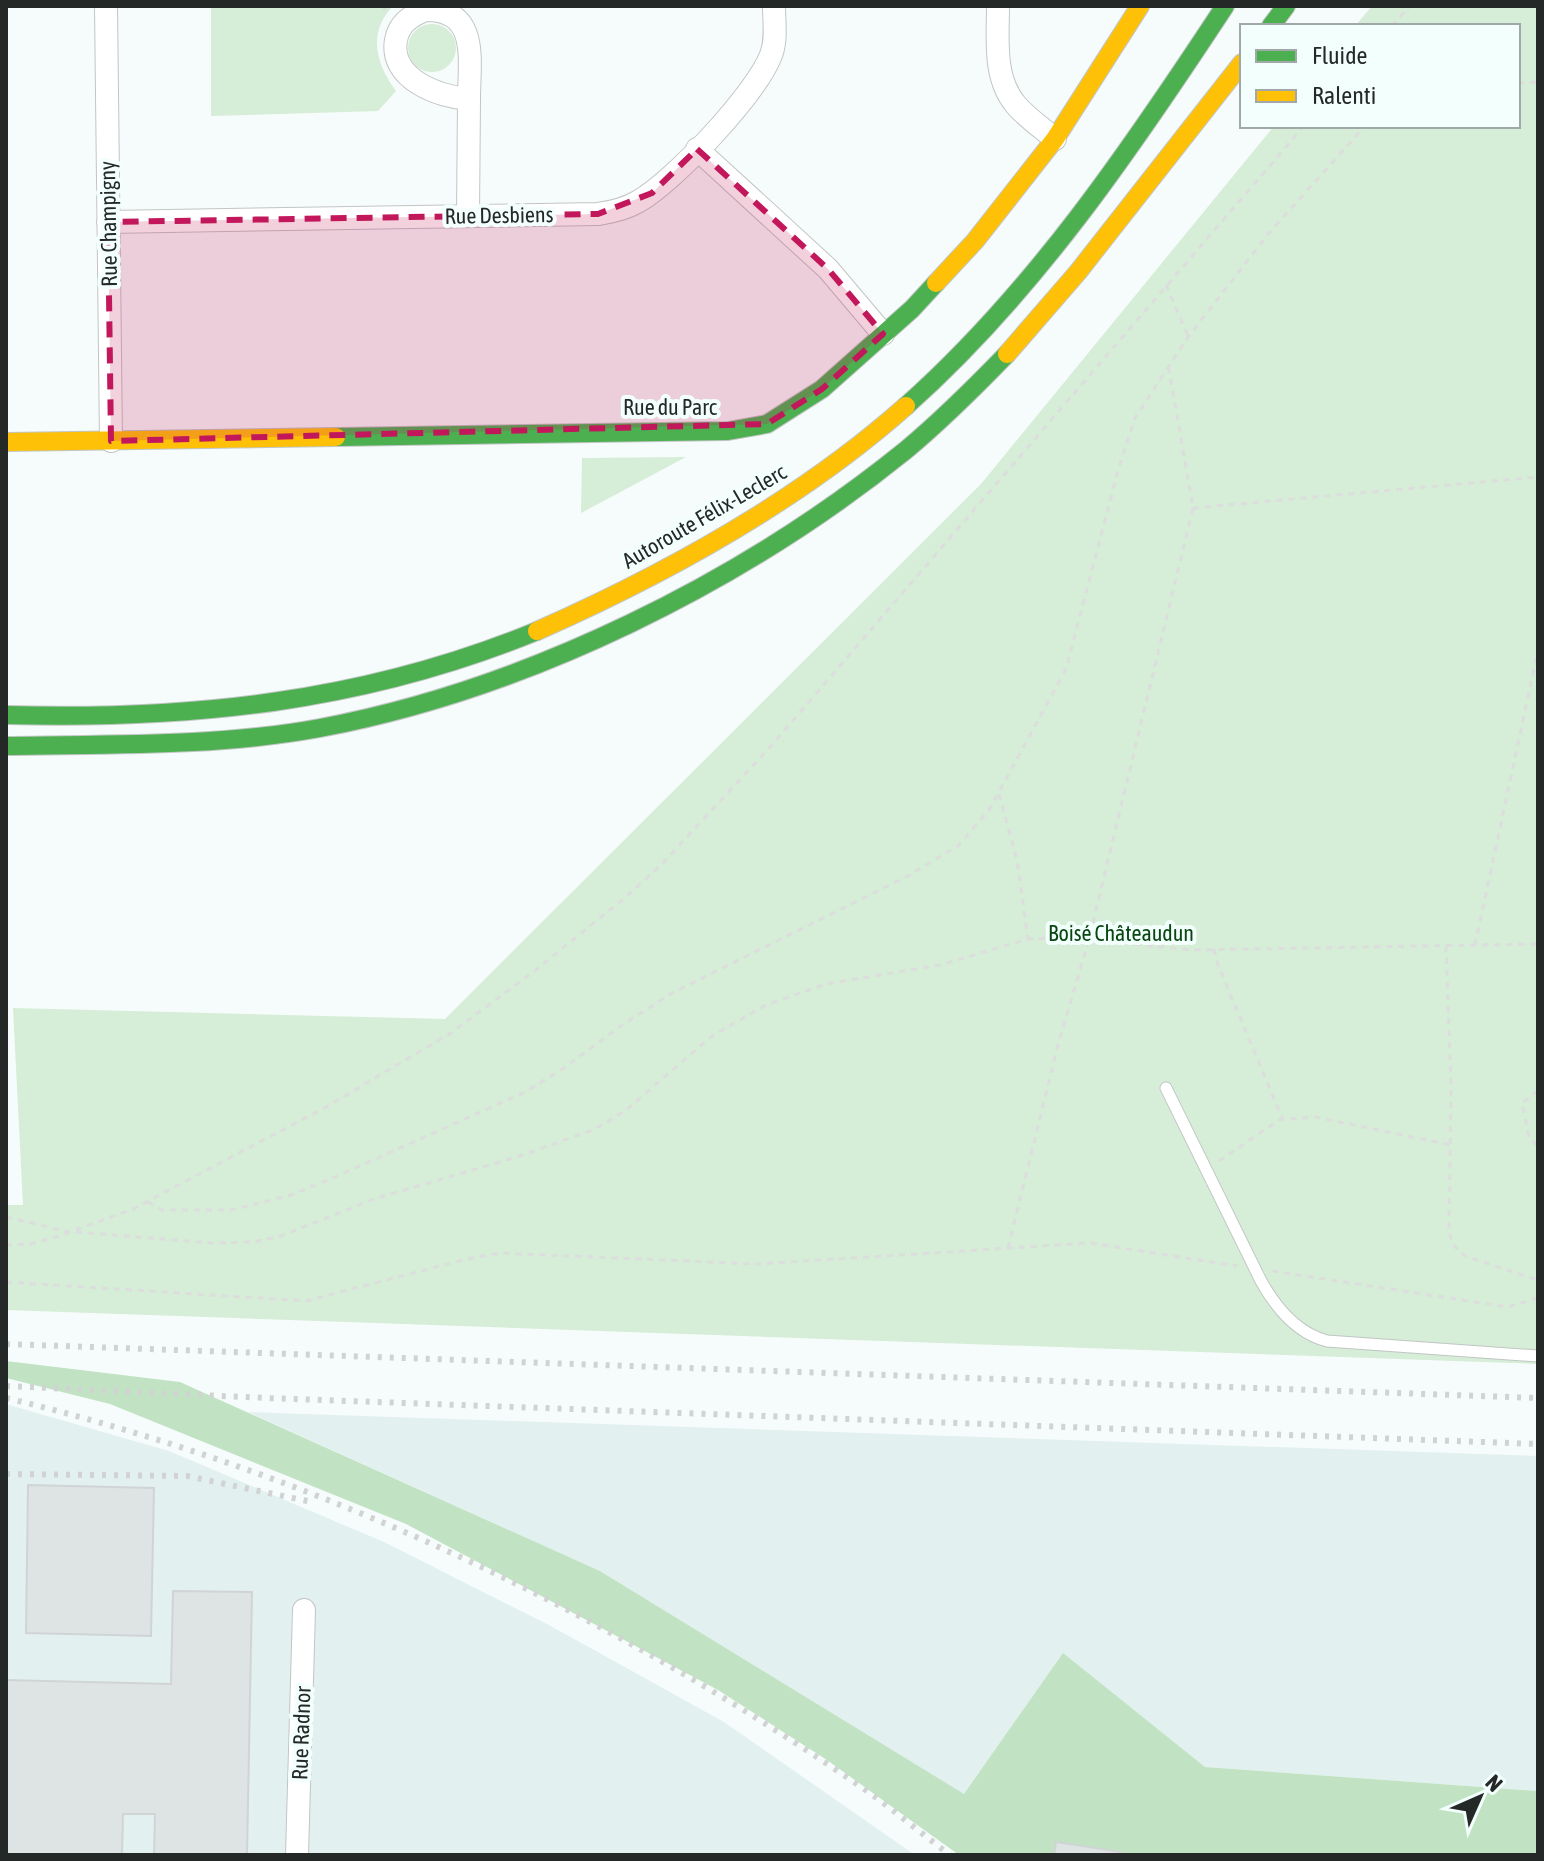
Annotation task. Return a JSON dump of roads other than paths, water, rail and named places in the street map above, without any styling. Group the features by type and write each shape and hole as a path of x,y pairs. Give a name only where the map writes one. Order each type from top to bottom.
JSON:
{"main road":[{"name":"Rue du Parc","path":"6,442 728,431 767,424 822,389 912,309 975,241 1055,139 1140,6"},
{"name":"Autoroute Félix-Leclerc","path":"6,715 117,717 213,712 306,698 388,680 484,652 554,624 713,542 800,489 883,428 958,357 993,320 1092,201 1225,6"},
{"path":"1272,24 1286,6"},
{"path":"6,746 212,741 316,729 392,713 479,688 538,665 608,634 711,579 778,541 854,491 895,459 971,390 1083,265 1240,66"},
{"path":"54,697 213,712"}],"street":[{"name":"Rue Champigny","path":"106,6 111,441"},
{"name":"Rue Desbiens","path":"108,222 598,214 624,209 652,193 747,93 768,63 773,50 774,6"},
{"path":"998,6 1003,83 1017,106 1055,139"},
{"path":"468,216 469,99"},
{"path":"697,149 828,269 883,334"},
{"name":"Rue Radnor","path":"297,1855 304,1610"}],"lane":[{"path":"1166,1088 1254,1268 1279,1308 1296,1326 1316,1338 1368,1345 1538,1356"}],"railway":[{"path":"6,1344 1538,1398"},
{"path":"6,1386 1538,1444"},
{"path":"6,1398 119,1428 231,1464 340,1505 447,1551 552,1602 756,1718 866,1790 950,1855"},
{"path":"6,1474 187,1476 312,1502"}],"park label":[{"name":"Boisé Châteaudun","path":"1121,933"}]}
